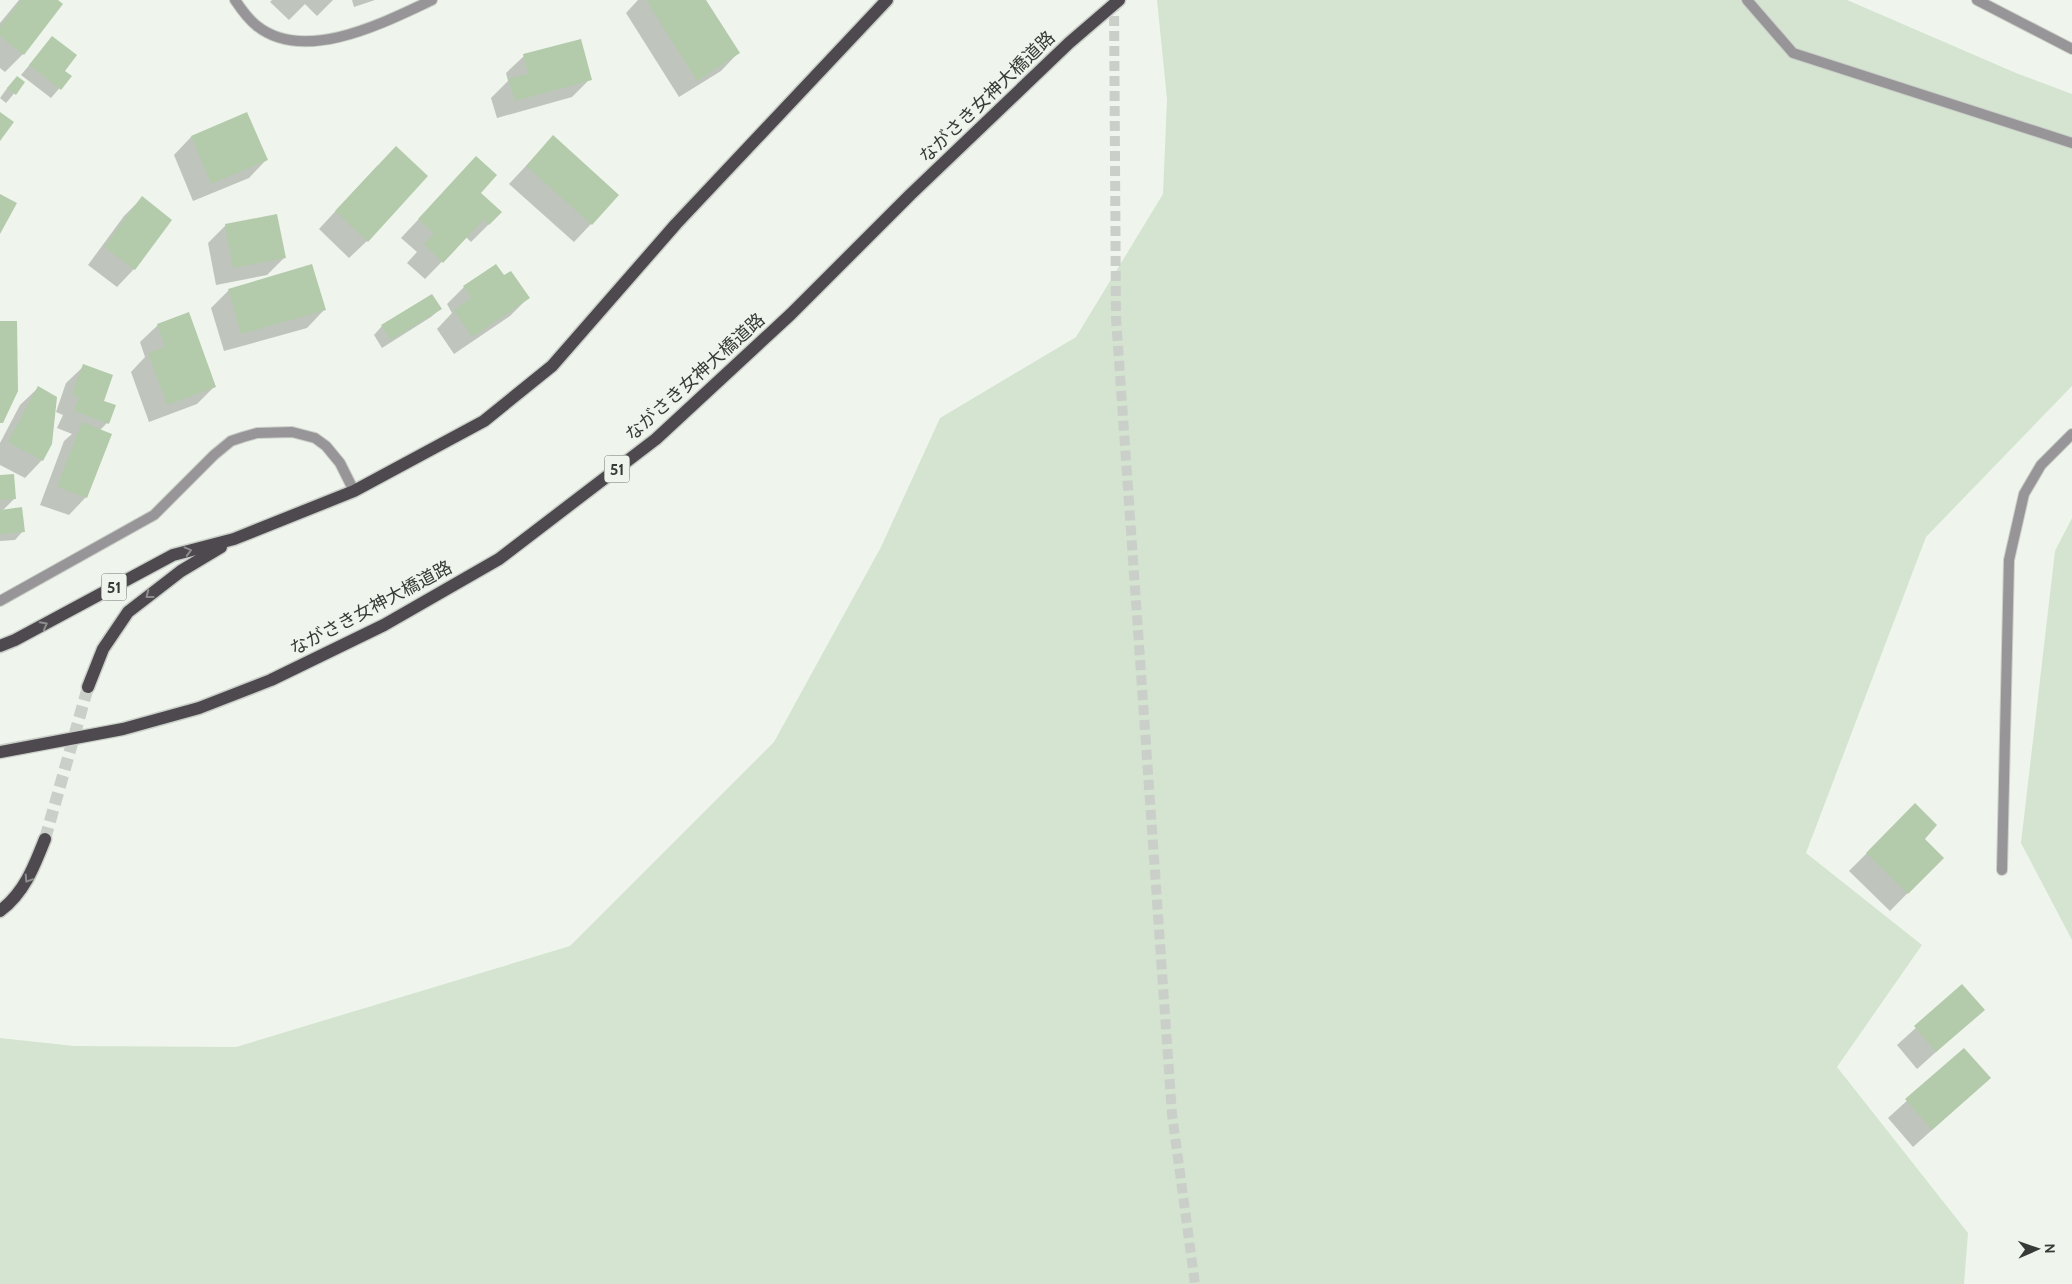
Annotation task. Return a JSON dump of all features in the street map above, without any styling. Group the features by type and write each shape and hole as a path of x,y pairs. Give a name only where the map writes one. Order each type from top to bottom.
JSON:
{"main road":[{"name":"51","path":"0,646 15,640 173,555 234,539 354,491 484,421 552,366 676,224 886,0"},
{"name":"ながさき女神大橋道路","path":"0,752 123,729 208,704 271,680 384,625 499,559 656,438 791,314 910,194 1069,43 1119,0"},
{"name":"51","path":"88,687 103,648 128,612 181,571 234,539"},
{"path":"0,911 11,903 32,874 45,839"}],"street":[{"path":"234,0 247,18 258,27 284,39 299,41 328,38 375,27 432,0"},
{"path":"1747,0 1793,53 2072,143"},
{"path":"1976,0 2072,49"},
{"path":"0,601 154,515 214,455 231,441 243,437 257,433 292,432 315,438 326,446 340,463 354,491"},
{"path":"2002,870 2010,560 2024,494 2041,465 2072,434"}],"green space":[{"path":"1157,0 1847,0 2016,73 2072,94 2072,386 1926,537 1806,853 1922,945 1837,1067 1968,1233 1964,1284 0,1284 0,1038 74,1046 236,1047 570,946 774,742 881,547 940,418 1076,337 1163,194 1167,99"},
{"path":"2072,518 2072,940 2021,843 2055,551"}],"building":[{"path":"21,0 58,0 63,4 24,55 0,36 0,27"},
{"path":"646,0 706,0 740,53 697,81"},
{"path":"52,36 77,55 65,71 72,76 61,90 29,65"},
{"path":"581,39 592,80 515,101 508,79 528,74 523,54"},
{"path":"17,76 25,82 16,95 7,88"},
{"path":"0,112 14,122 0,141"},
{"path":"247,112 268,160 211,184 191,136"},
{"path":"553,135 619,195 592,225 526,166"},
{"path":"396,146 428,176 368,242 335,211"},
{"path":"476,156 497,175 481,193 502,212 489,225 484,219 443,263 424,244 434,234 418,219"},
{"path":"0,194 17,203 0,234"},
{"path":"142,196 172,220 135,270 104,247"},
{"path":"277,214 286,258 233,268 225,224"},
{"path":"312,264 326,310 241,334 228,289"},
{"path":"496,264 504,275 511,271 530,298 472,337 454,310 471,298 463,286"},
{"path":"432,294 442,309 391,340 381,325"},
{"path":"189,312 216,387 167,405 148,353 165,347 157,324"},
{"path":"0,321 17,321 18,391 3,423 0,423"},
{"path":"83,364 113,375 104,401 116,405 109,424 74,411 79,397 72,394"},
{"path":"38,386 57,397 52,444 43,461 8,442"},
{"path":"82,422 112,434 87,498 57,487"},
{"path":"14,474 16,499 0,500 0,475"},
{"path":"22,507 25,532 0,534 0,510"},
{"path":"1915,803 1937,825 1925,839 1944,858 1908,894 1866,853"},
{"path":"1962,984 1985,1010 1936,1052 1914,1026"},
{"path":"1964,1048 1991,1078 1932,1130 1905,1099"}],"tunnel":[{"path":"1114,1 1116,318 1172,1114 1195,1284"},
{"path":"45,839 88,687"}]}
